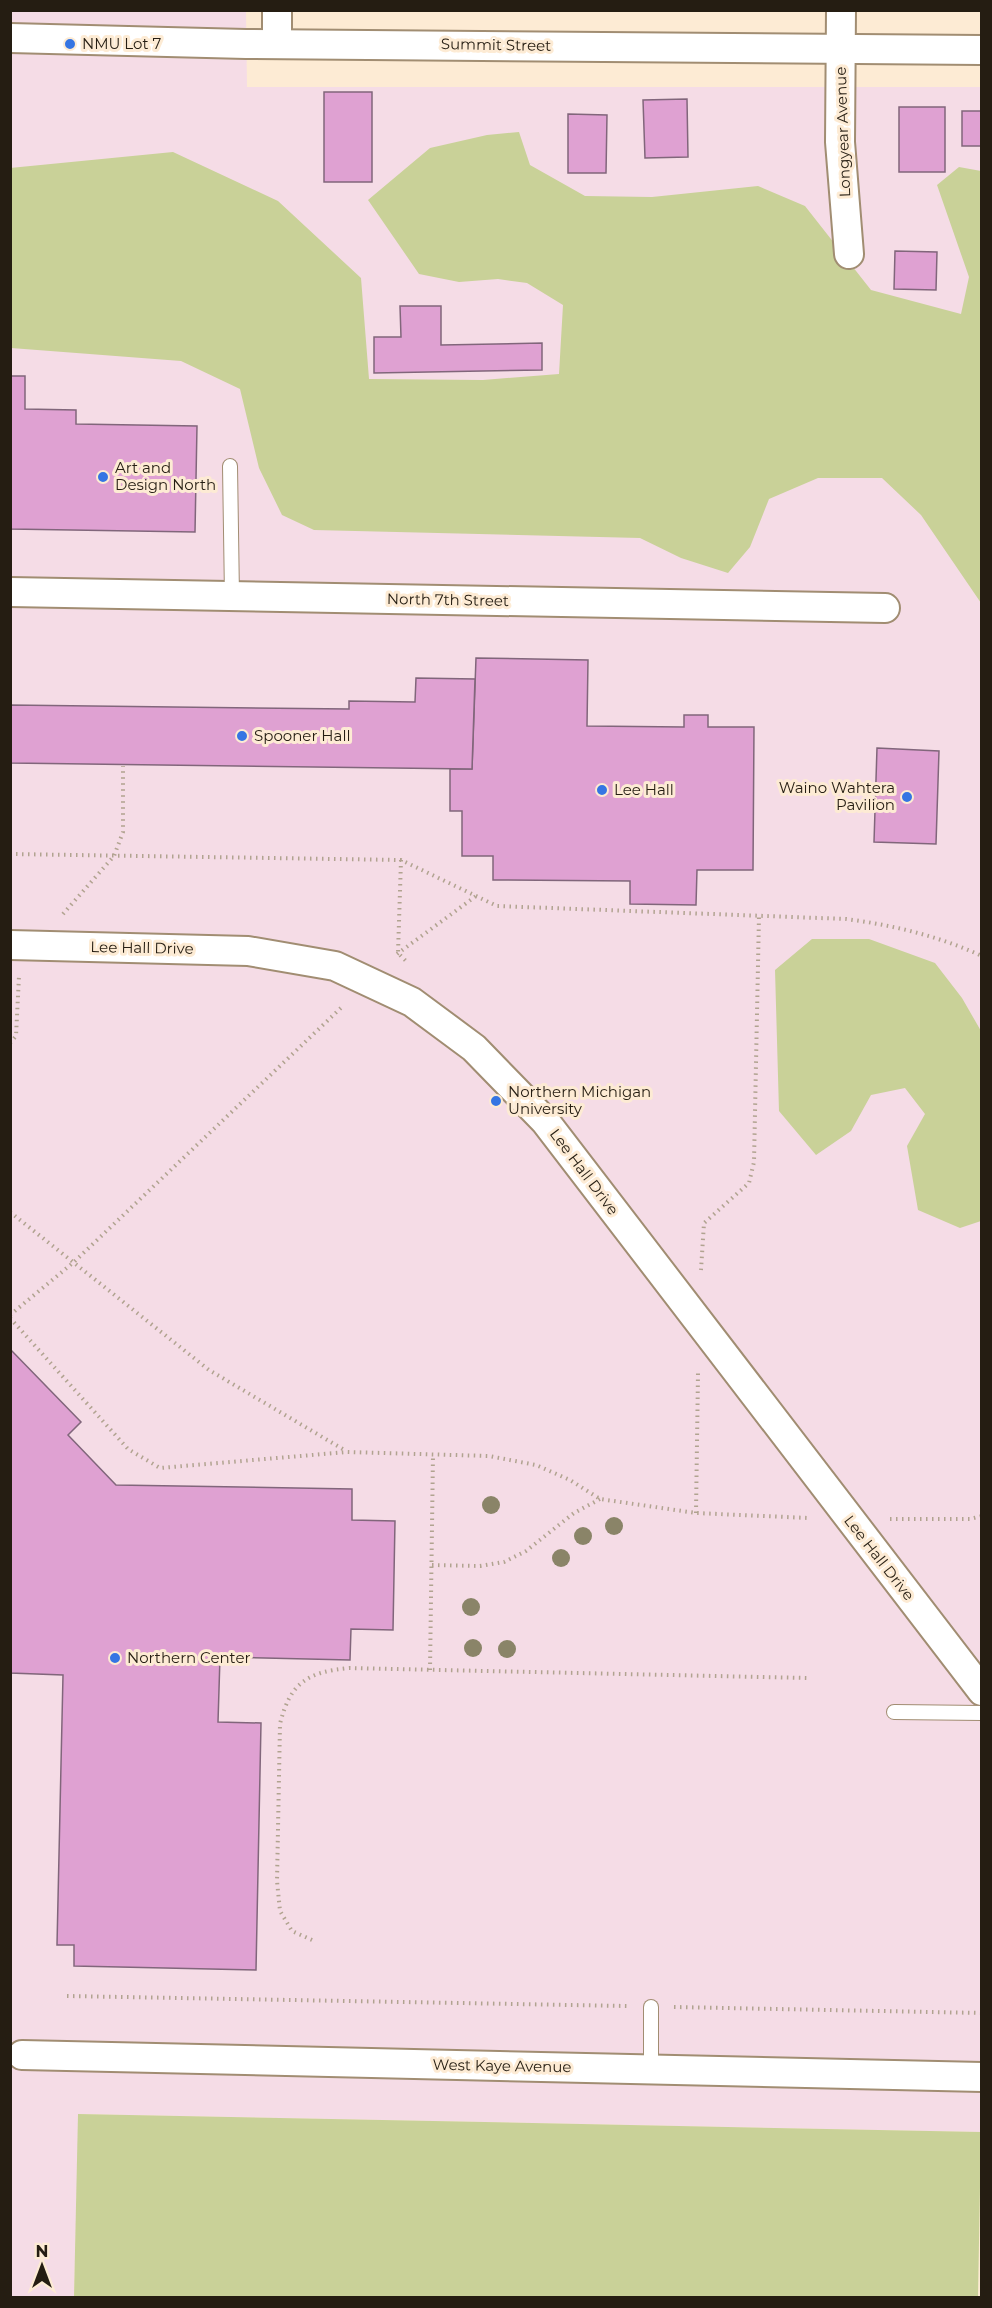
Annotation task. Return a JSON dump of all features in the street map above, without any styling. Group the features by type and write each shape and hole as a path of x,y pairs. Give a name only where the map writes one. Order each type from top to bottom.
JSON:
{"street":[{"path":"277,10 277,43"},
{"name":"Longyear Avenue","path":"841,10 840,142 849,254"},
{"name":"Summit Street","path":"10,38 981,50"},
{"name":"North 7th Street","path":"10,592 885,608"},
{"name":"Lee Hall Drive","path":"10,945 248,951 335,966 412,1002 474,1048 545,1121 981,1691"},
{"name":"West Kaye Avenue","path":"22,2055 981,2077"}],"lane":[{"path":"230,466 232,596"},
{"path":"894,1712 981,1713"},
{"path":"651,2007 651,2070"}],"path":[{"path":"10,1042 16,1036 20,974 39,946 114,856 123,832 123,766"},
{"path":"10,854 401,860 497,906 846,920 891,925 955,943 981,956"},
{"path":"476,896 398,953 74,1262 10,1316 128,1449 160,1468 347,1452 489,1456 536,1465 570,1480 600,1499 696,1513 849,1518 970,1519 981,1516"},
{"path":"696,1513 697,1321 704,1223 749,1183 754,1162 759,915"},
{"path":"10,1212 209,1370 347,1452"},
{"path":"430,1670 433,1455"},
{"path":"432,1565 480,1566 504,1562 526,1551 574,1513 600,1499"},
{"path":"312,1940 292,1931 280,1911 278,1881 280,1724 285,1706 294,1689 307,1678 327,1670 430,1670 807,1678"},
{"path":"67,1996 981,2013"}],"shaded area":[{"name":"Northern Michigan University","path":"11,11 246,11 247,87 981,87 981,2132 79,2114 74,2297 11,2298"}],"green space":[{"path":"519,132 530,165 585,196 652,197 758,186 805,206 871,290 961,314 969,277 937,185 959,167 981,171 981,603 921,515 882,478 818,478 769,499 750,547 728,573 681,558 640,538 314,530 282,515 259,468 240,389 181,361 11,348 10,168 173,152 278,201 361,278 369,379 483,380 559,374 563,305 527,283 498,279 459,282 419,274 368,200 430,148 487,135"},
{"path":"812,939 869,939 935,963 962,998 981,1031 981,1221 960,1228 918,1210 907,1146 925,1114 905,1088 871,1095 851,1131 816,1155 779,1111 775,970"},
{"path":"78,2114 981,2132 978,2297 74,2297"}],"building":[{"path":"324,92 372,92 372,182 324,182"},
{"path":"687,99 688,157 645,158 643,100"},
{"path":"899,107 945,107 945,172 899,172"},
{"path":"962,111 982,111 982,146 962,146"},
{"path":"568,114 607,115 606,173 568,173"},
{"path":"895,251 937,252 936,290 894,289"},
{"path":"400,306 441,306 441,345 542,343 542,370 374,373 374,337 401,337"},
{"name":"Art and Design North","path":"10,376 25,376 25,409 76,410 76,424 197,426 195,532 10,529"},
{"name":"Lee Hall","path":"476,658 588,660 587,726 684,727 684,715 708,715 708,727 754,727 753,870 697,870 696,905 630,904 630,881 493,880 493,856 462,856 462,811 450,811 450,769 472,769"},
{"name":"Spooner Hall","path":"416,678 475,679 472,769 10,763 10,705 349,709 349,701 415,702"},
{"name":"Waino Wahtera Pavilion","path":"877,748 939,751 936,844 874,842"},
{"name":"Northern Center","path":"10,1349 81,1422 68,1435 116,1485 352,1489 352,1520 395,1521 393,1630 351,1629 350,1660 220,1657 218,1722 261,1723 256,1970 74,1966 74,1945 57,1945 63,1675 10,1673"}],"place":[{"name":"NMU Lot 7","path":"70,44"},
{"name":"Art and Design North","path":"103,477"},
{"name":"Spooner Hall","path":"242,736"},
{"name":"Lee Hall","path":"602,790"},
{"name":"Waino Wahtera Pavilion","path":"907,797"},
{"name":"Northern Michigan University","path":"496,1101"},
{"name":"Northern Center","path":"115,1658"}]}
